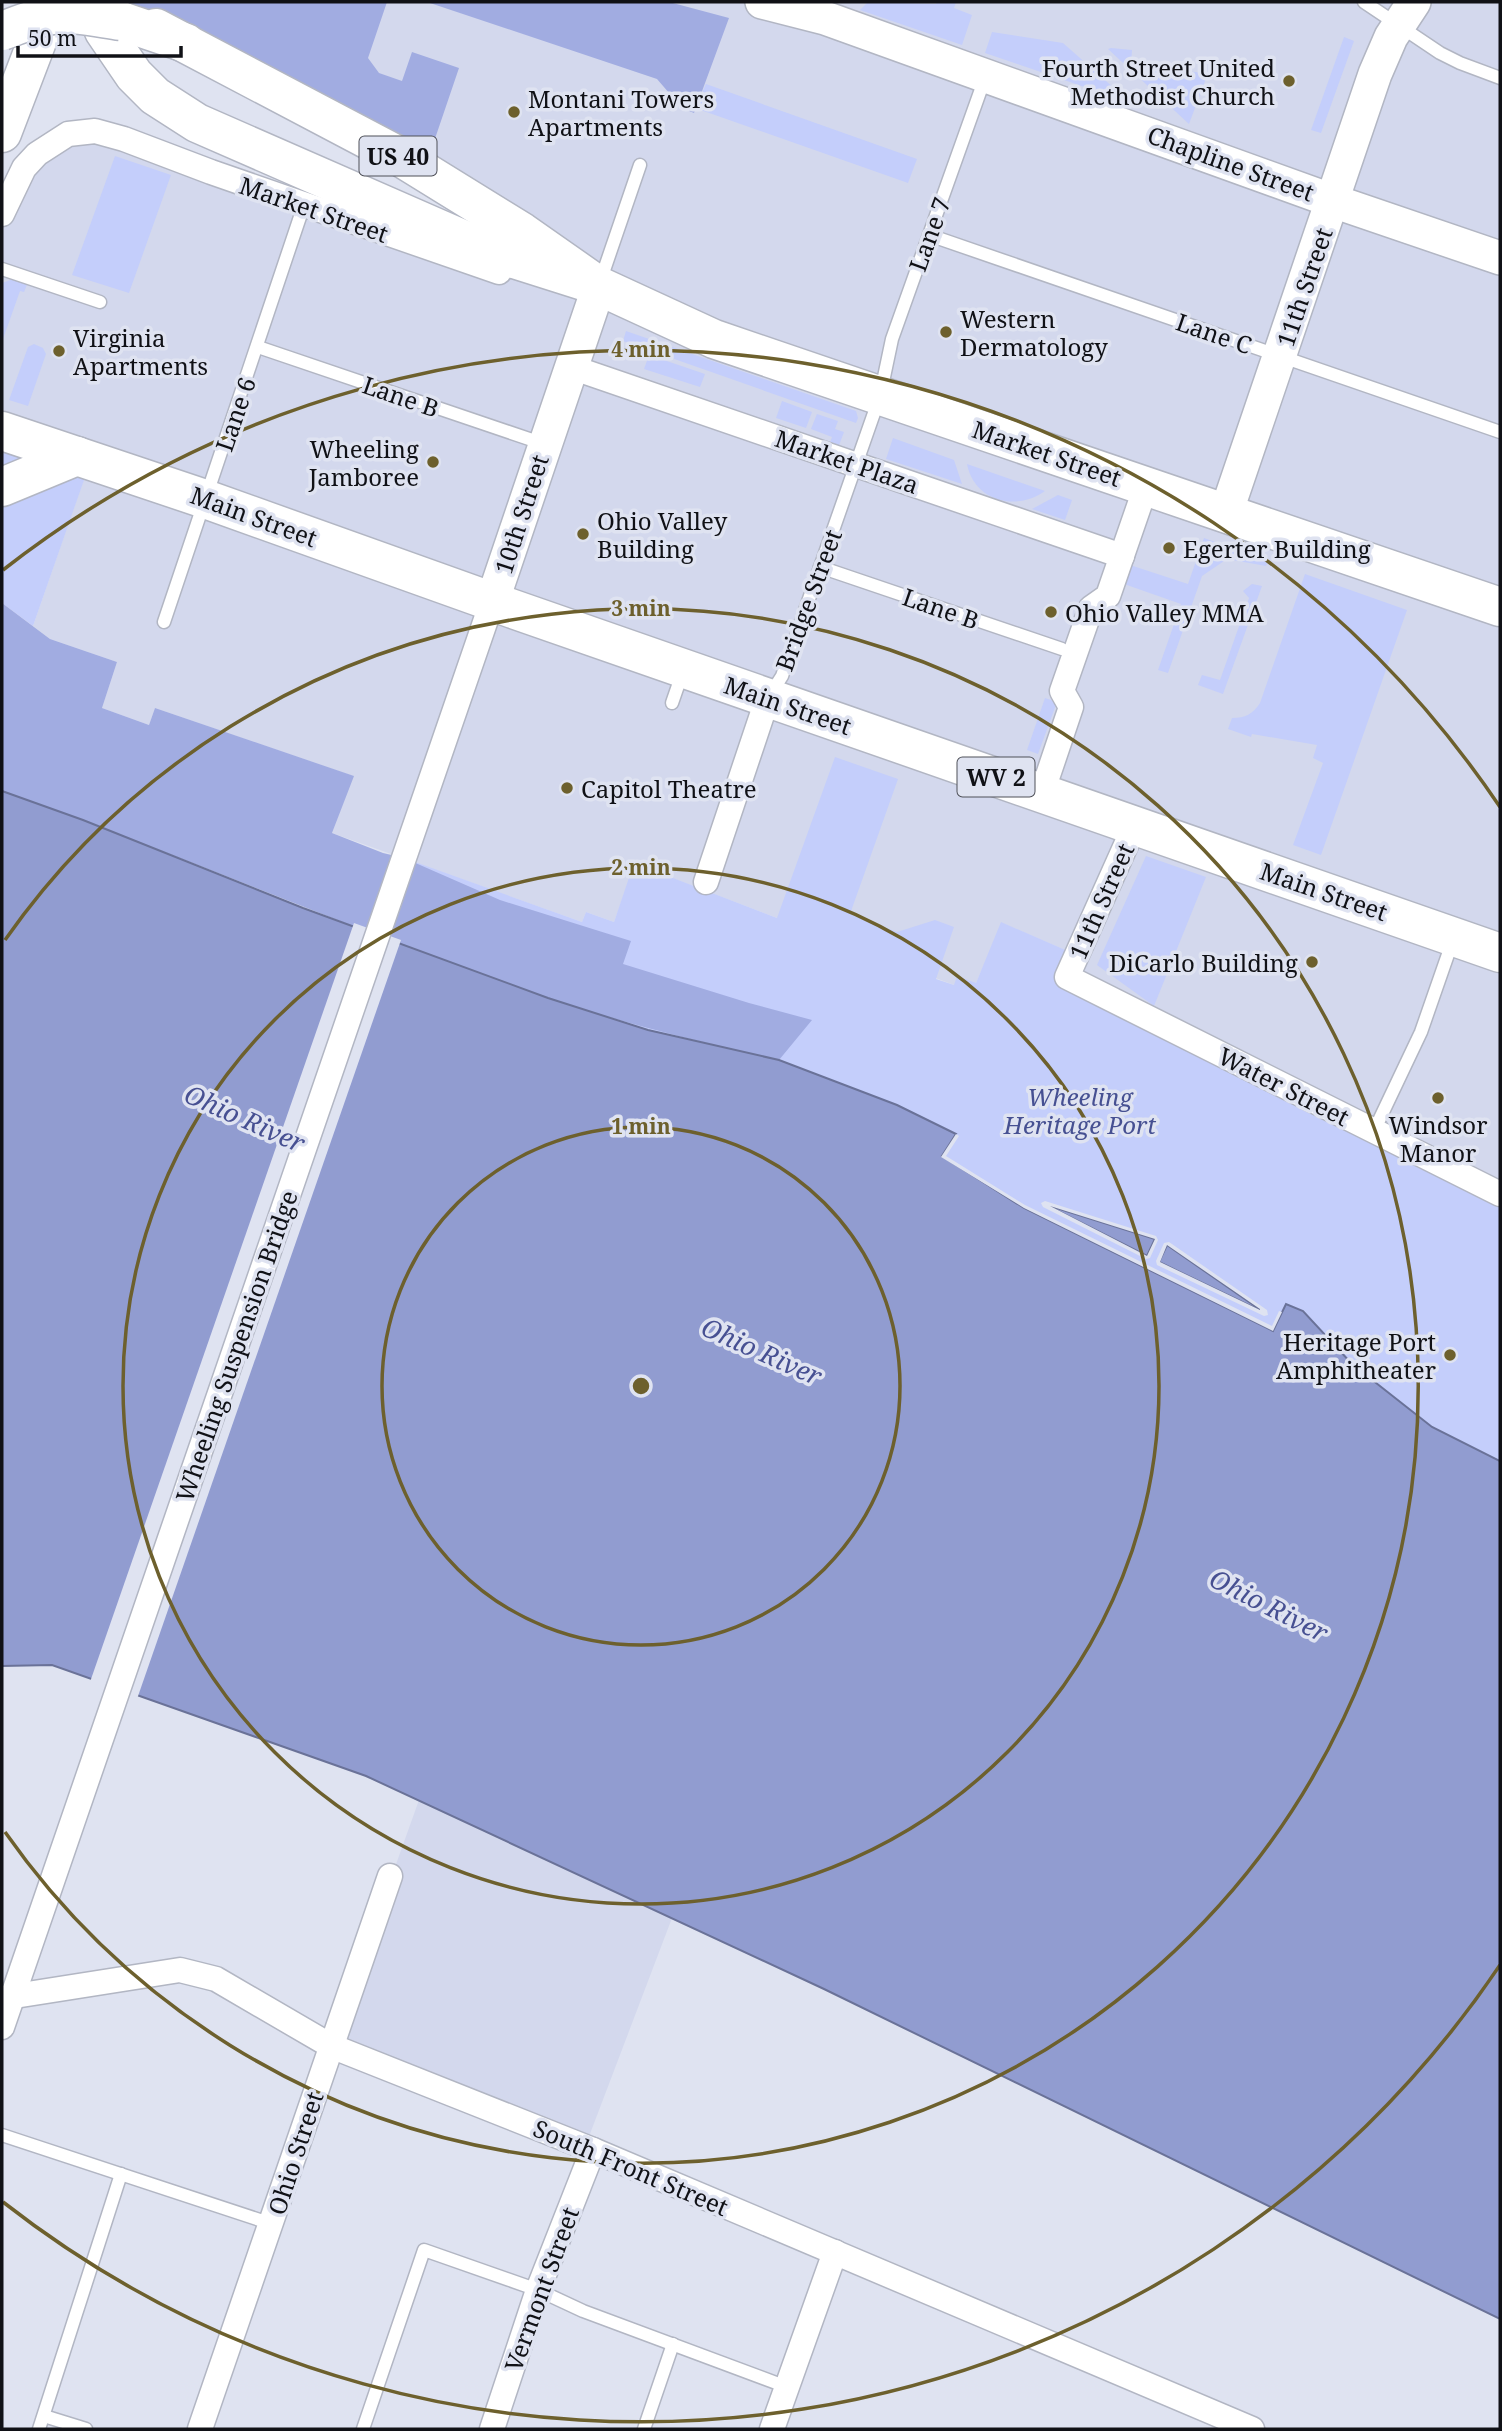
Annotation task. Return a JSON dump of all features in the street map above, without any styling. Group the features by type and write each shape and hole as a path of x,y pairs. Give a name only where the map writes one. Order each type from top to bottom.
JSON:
{"main road":[{"path":"2,133 52,2"},
{"path":"108,8 104,31 134,75 155,96 197,123 462,239 599,286"},
{"name":"Market Street","path":"2,31 54,15 80,15 108,8 186,43 398,156 522,232 599,286 714,339 1500,607"},
{"name":"Main Street","path":"2,430 205,499 492,602 678,686 768,698 1500,953"},
{"path":"2,487 77,456"}],"street":[{"name":"Chapline Street","path":"762,2 825,18 1333,201 1500,258"},
{"name":"11th Street","path":"1226,513 1375,74 1406,13"},
{"name":"Market Street","path":"2,215 24,167 37,154 68,134 96,131 509,276 599,286"},
{"name":"10th Street","path":"444,742 599,286"},
{"name":"Market Plaza","path":"571,367 1122,556"},
{"path":"1042,793 1071,707 1062,691 1091,608 1108,596 1146,486"},
{"name":"Bridge Street","path":"706,882 768,698"},
{"name":"Wheeling Suspension Bridge","path":"2,2027 8,1997 56,1870 444,742"},
{"name":"11th Street","path":"1067,977 1135,825"},
{"name":"Water Street","path":"1067,977 1500,1194"},
{"name":"Ohio Street","path":"200,2429 390,1876"},
{"name":"South Front Street","path":"8,1997 180,1970 216,1979 331,2046 593,2150 1252,2429"},
{"name":"Vermont Street","path":"492,2429 538,2290 593,2150"},
{"path":"779,2427 787,2387 835,2252"}],"lane":[{"path":"1364,2 1406,13 1440,53 1500,78"},
{"name":"Lane 7","path":"880,396 892,339 987,75"},
{"path":"599,286 640,165"},
{"name":"Lane 6","path":"164,622 304,205"},
{"name":"Lane C","path":"929,235 1500,432"},
{"path":"2,269 100,302"},
{"name":"Lane B","path":"258,347 545,444"},
{"name":"Bridge Street","path":"768,698 782,676 880,396"},
{"name":"Lane B","path":"820,567 1062,649"},
{"path":"1374,1130 1421,1032 1455,937"},
{"path":"2,2135 272,2224"},
{"path":"39,2429 121,2174"},
{"path":"363,2429 424,2250 538,2290 583,2311 787,2387"},
{"path":"644,2429 673,2344"},
{"path":"44,2416 86,2429"}],"shaded area":[{"path":"101,2 387,2 368,58 379,73 402,81 412,52 459,68 424,171"},
{"path":"135,2 761,2 825,18 842,2 1500,2 1500,1194 1067,977 1077,955 1002,923 976,983 954,985 635,864 614,922 586,912 582,922 332,833 353,776 155,708 149,725 102,708 117,662 50,639 33,626 88,467 2,439 2,214 14,185 68,134 572,283"},
{"path":"427,2 669,2 729,18 694,113 682,108 657,79"},
{"path":"2,603 50,639 117,662 102,708 149,725 155,708 354,776 332,833 383,853 404,858 500,900 631,941 623,964 812,1020 779,1060 634,1024 479,974 2,791"},
{"path":"419,1800 672,1918 585,2147 331,2046"}],"green space":[{"path":"868,2 956,2 954,8 972,15 962,45 860,10"},
{"path":"992,32 1063,43 1131,103 985,53"},
{"path":"1344,37 1354,41 1321,133 1311,130"},
{"path":"1108,49 1132,50 1131,67 1208,73 1189,124"},
{"path":"706,84 917,159 908,183 695,108"},
{"path":"115,156 171,175 129,293 72,275"},
{"path":"16,278 28,282 24,292 20,291 2,342 2,283"},
{"path":"626,331 856,411 858,418 856,423 623,341"},
{"path":"34,344 43,348 46,354 28,406 9,400 28,347"},
{"path":"649,355 705,374 700,387 644,369"},
{"path":"782,401 812,412 806,428 776,418"},
{"path":"817,414 838,421 835,429 844,432 838,448 829,445 832,437 811,429"},
{"path":"2,431 91,460 33,626 2,603"},
{"path":"893,438 954,460 962,484 886,459"},
{"path":"967,464 1045,491 1022,501 998,499 978,487"},
{"path":"1058,495 1072,500 1065,520 1032,509"},
{"path":"1204,538 1268,561 1266,566 1227,559 1202,576 1168,673 1158,670 1181,604 1124,584 1130,565 1188,584"},
{"path":"1305,574 1407,610 1321,855 1293,845 1323,763 1313,758 1317,745 1252,734 1251,737 1228,729 1232,718 1248,715 1260,703"},
{"path":"1252,584 1262,586 1223,694 1198,685 1202,675 1220,680 1249,598 1243,591"},
{"path":"1045,698 1057,702 1038,754 1027,750"},
{"name":"Wheeling Heritage Port","path":"835,757 898,779 850,914 897,932 935,920 954,927 936,979 954,985 957,976 976,983 1001,922 1077,955 1067,977 1500,1194 1500,1461 1432,1427 1352,1364 1303,1311 1273,1331 648,1030 548,998 377,936 404,858 582,922 586,912 614,922 634,863 777,918"},
{"path":"1146,856 1206,877 1154,1006 1097,965"}],"water":[{"name":"Ohio River","path":"2,791 83,820 303,908 548,998 648,1030 779,1060 897,1105 956,1134 942,1156 1024,1208 1273,1331 1286,1304 1303,1311 1352,1364 1432,1427 1500,1461 1500,2319 824,1989 366,1776 52,1665 2,1666"},
{"path":"1044,1204 1155,1239 1147,1256"},
{"path":"1167,1245 1265,1313 1159,1262"}],"pier":[{"path":"354,923 401,940 137,1699 90,1682"},
{"path":"956,1134 959,1136 946,1156 1025,1205 1272,1326 1279,1311 1282,1312 1273,1331 1024,1208 941,1157"},
{"path":"1045,1201 1156,1236 1158,1240 1150,1258 1146,1259 1043,1207 1041,1203","holes":["1050,1206 1155,1239 1147,1256"]},
{"path":"1169,1242 1267,1310 1268,1315 1264,1316 1157,1265 1156,1261 1164,1243","holes":["1167,1245 1260,1309 1160,1262"]}],"place":[{"name":"Fourth Street United Methodist Church","path":"1289,81"},
{"name":"Montani Towers Apartments","path":"514,112"},
{"name":"Western Dermatology","path":"946,332"},
{"name":"Virginia Apartments","path":"59,351"},
{"name":"Wheeling Jamboree","path":"433,462"},
{"name":"Ohio Valley Building","path":"583,534"},
{"name":"Egerter Building","path":"1169,548"},
{"name":"Ohio Valley MMA","path":"1051,612"},
{"name":"Capitol Theatre","path":"567,788"},
{"name":"DiCarlo Building","path":"1312,962"},
{"name":"Windsor Manor","path":"1438,1098"},
{"name":"Heritage Port Amphitheater","path":"1450,1355"}]}
